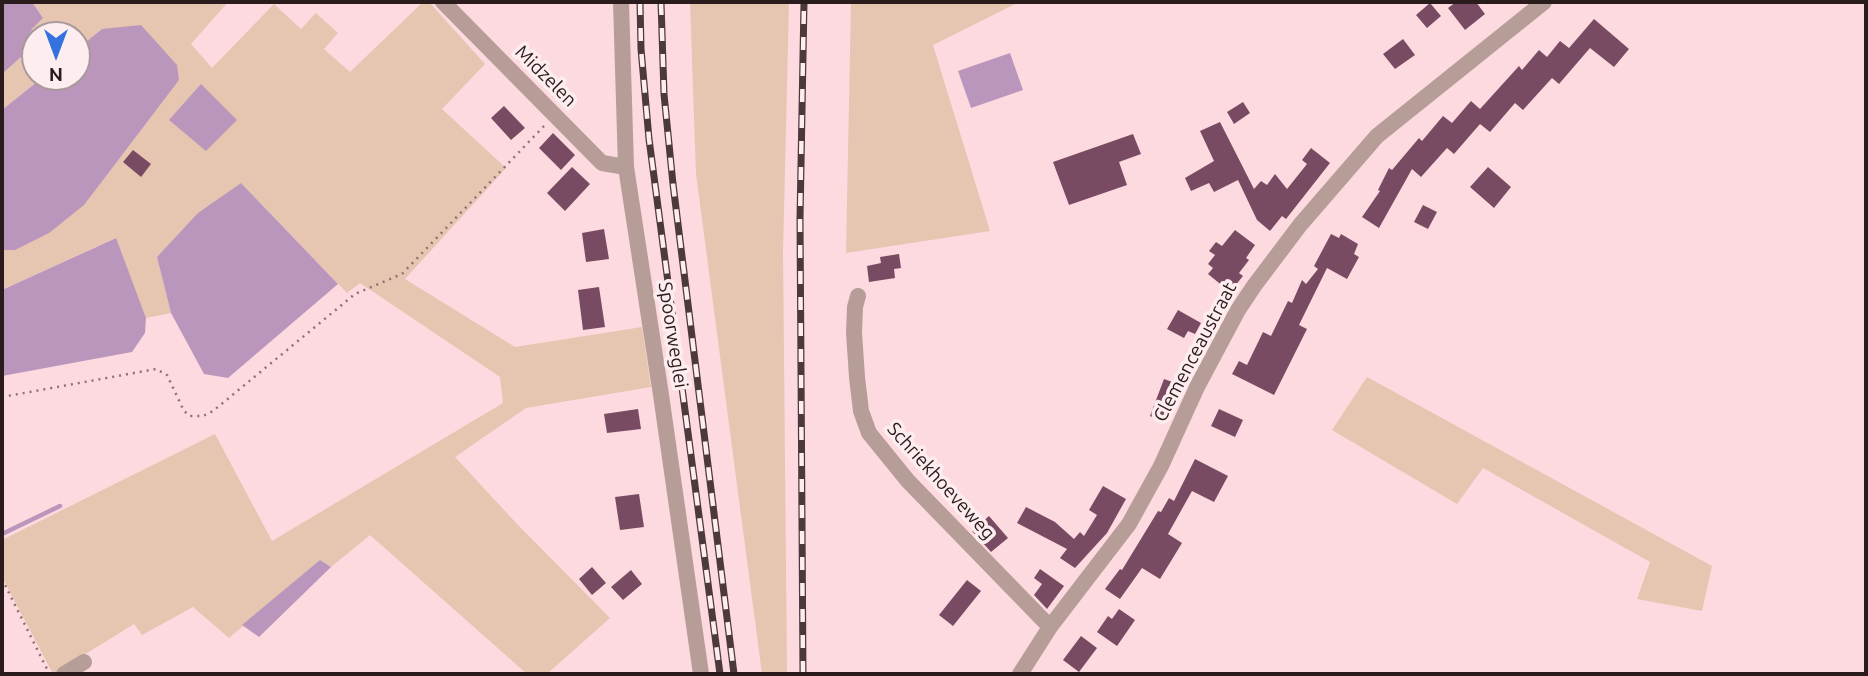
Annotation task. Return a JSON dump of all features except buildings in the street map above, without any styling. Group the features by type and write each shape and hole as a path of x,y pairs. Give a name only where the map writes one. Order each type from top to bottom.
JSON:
{"street":[{"name":"Midzelen","path":"443,2 602,163 626,167"},
{"name":"Spoorweglei","path":"621,2 626,167 701,674"},
{"name":"Clemenceaustraat","path":"1020,674 1050,627 1129,524 1161,466 1197,387 1238,310 1300,225 1377,136 1544,2"},
{"name":"Schriekhoeveweg","path":"858,296 854,320 857,377 861,411 869,433 908,481 1050,627"},
{"path":"64,674 84,662"}],"path":[{"path":"2,397 156,369 167,375 184,411 190,416 203,416 213,411 355,294 402,274 554,114"},
{"path":"2,579 50,674"}],"shaded area":[{"path":"2,2 32,2 43,18 40,21 21,21 21,57 2,74"},
{"path":"32,2 228,2 191,44 212,68 274,4 301,29 316,13 338,33 324,49 350,72 423,2 429,2 485,64 442,109 506,168 405,279 515,347 642,327 651,387 526,408 455,457 610,618 547,674 527,674 370,535 331,567 320,560 229,638 193,607 142,635 134,624 53,674 2,577 2,540 215,434 272,541 503,403 500,377 360,283 347,293 241,183 157,257 171,313 146,318 115,238 2,290 2,250 15,250 78,91 91,91 91,57 102,29 91,38 91,21 40,21 43,18"},
{"path":"690,2 789,2 783,251 787,674 762,674 696,174"},
{"path":"851,2 1019,2 933,45 990,231 846,253"},
{"path":"141,25 177,65 179,80 84,205 49,233 15,250 2,250 2,110 26,91 91,91 91,38 102,29"},
{"path":"1010,53 1023,90 971,108 958,71"},
{"path":"21,57 21,91 26,91 2,110 2,74"},
{"path":"201,84 237,120 206,151 169,120"},
{"path":"241,183 338,284 228,378 204,374 171,313 157,257 198,213"},
{"path":"116,238 146,318 145,333 132,352 2,376 2,290"},
{"path":"1367,377 1712,566 1702,611 1637,599 1650,562 1483,468 1457,504 1332,430"},
{"path":"320,560 331,567 259,637 242,625"}],"waterway":[{"path":"2,534 60,506"}],"railway":[{"path":"640,2 649,139 720,674"},
{"path":"661,2 664,94 673,184 734,674"},
{"path":"803,674 800,219 804,2"}]}
